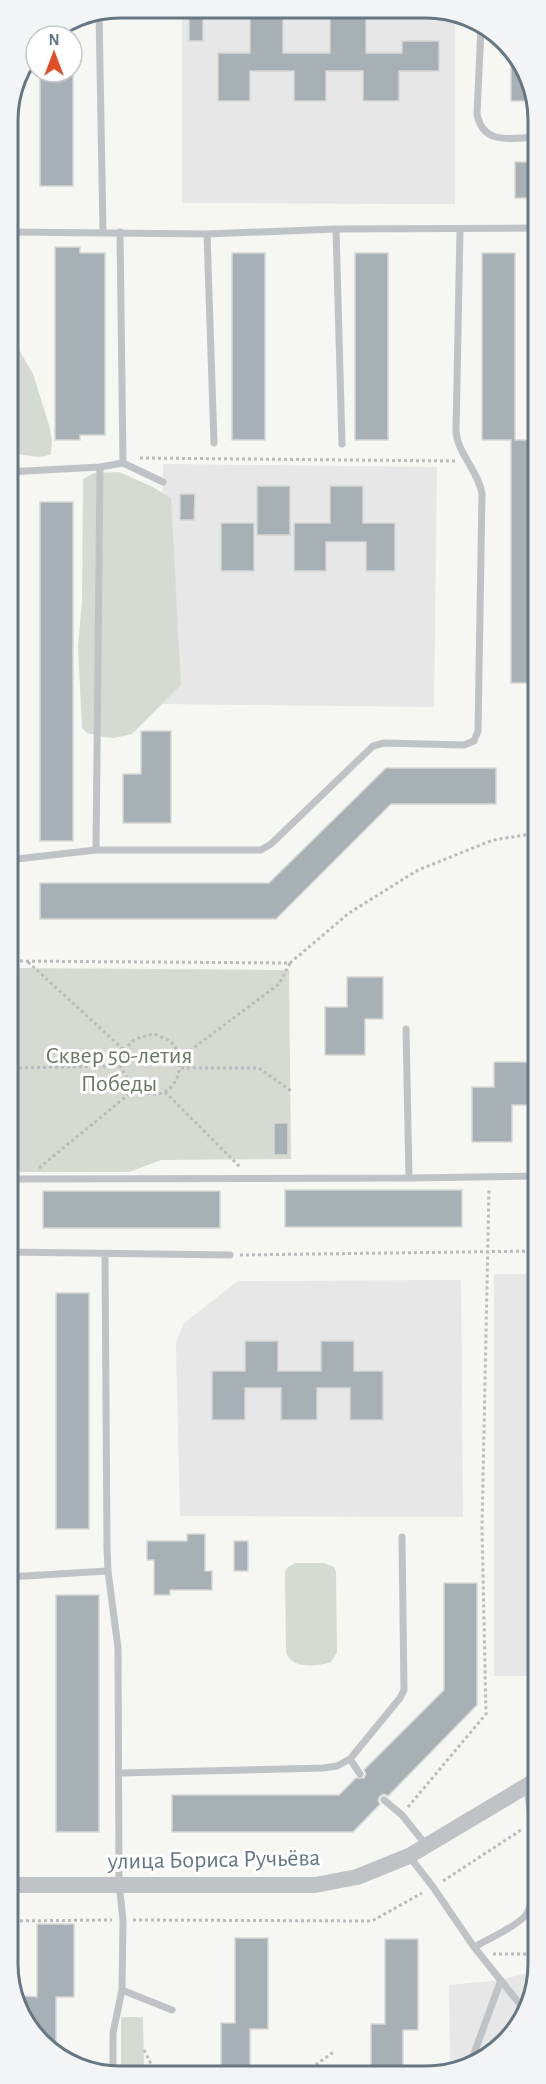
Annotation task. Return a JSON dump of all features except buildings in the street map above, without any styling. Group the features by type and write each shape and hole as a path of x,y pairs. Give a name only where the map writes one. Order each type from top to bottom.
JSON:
{"street":[{"name":"улица Бориса Ручьёва","path":"18,1885 315,1885 357,1877 409,1856 528,1785"}],"lane":[{"path":"99,20 103,232"},
{"path":"481,34 477,114 479,123 484,131 501,139 528,138"},
{"path":"18,232 207,234 336,229 528,228"},
{"path":"336,229 342,444"},
{"path":"18,859 96,850 261,850 271,844 373,746 384,743 464,745 474,741 478,731 482,494 481,486 459,443 456,432 460,230"},
{"path":"120,232 123,460"},
{"path":"207,234 214,443"},
{"path":"18,471 100,467 123,460 163,482"},
{"path":"96,850 100,467"},
{"path":"406,1029 409,1179"},
{"path":"18,1179 409,1179 528,1175"},
{"path":"18,1252 230,1255"},
{"path":"105,1254 108,1571 118,1648 119,1884 123,1920 122,1990 114,2033 113,2065"},
{"path":"120,1773 323,1768 338,1766 350,1759 404,1690 402,1537"},
{"path":"18,1576 108,1571"},
{"path":"350,1759 360,1774"},
{"path":"384,1800 402,1815 426,1845"},
{"path":"409,1856 479,1954 520,2004"},
{"path":"474,1947 525,1915 528,1908"},
{"path":"474,2053 501,1980"},
{"path":"122,1990 172,2010"}],"path":[{"path":"123,460 468,461"},
{"path":"180,1058 279,984 290,963 350,913 418,870 493,840 528,835"},
{"path":"18,961 290,963"},
{"path":"26,961 124,1050"},
{"path":"155,1034 171,1042 180,1058 181,1068 172,1086 165,1092 154,1094 134,1090 120,1066 124,1050 137,1037 155,1034"},
{"path":"18,1068 120,1066"},
{"path":"181,1068 259,1068 291,1091"},
{"path":"26,1179 134,1090"},
{"path":"165,1092 251,1179"},
{"path":"402,1815 486,1714 482,1528 489,1177"},
{"path":"230,1255 528,1251"},
{"path":"479,1954 528,1954"},
{"path":"144,2050 152,2066"},
{"path":"314,2066 335,2051"}],"shaded area":[{"path":"182,18 426,18 455,22 455,204 182,203"},
{"path":"163,464 437,467 434,707 160,704"},
{"path":"494,1274 528,1274 528,1676 494,1676"},
{"path":"461,1280 463,1517 180,1516 176,1343 184,1323 238,1281"},
{"path":"528,1973 520,2003 511,2021 488,2045 459,2061 450,2063 449,1985 501,1980"}],"green space":[{"path":"18,348 33,374 49,425 52,440 51,454 35,457 18,454"},
{"path":"119,472 171,498 181,685 132,734 114,738 87,733 82,728 78,646 82,602 83,479 94,473"},
{"name":"Сквер 50-летия Победы","path":"18,968 289,970 291,1159 161,1160 129,1172 18,1172"},
{"path":"295,1563 323,1563 334,1567 336,1572 337,1652 331,1662 311,1666 298,1664 289,1658 286,1652 285,1572"},
{"path":"121,2017 143,2017 144,2066 121,2066"}]}
